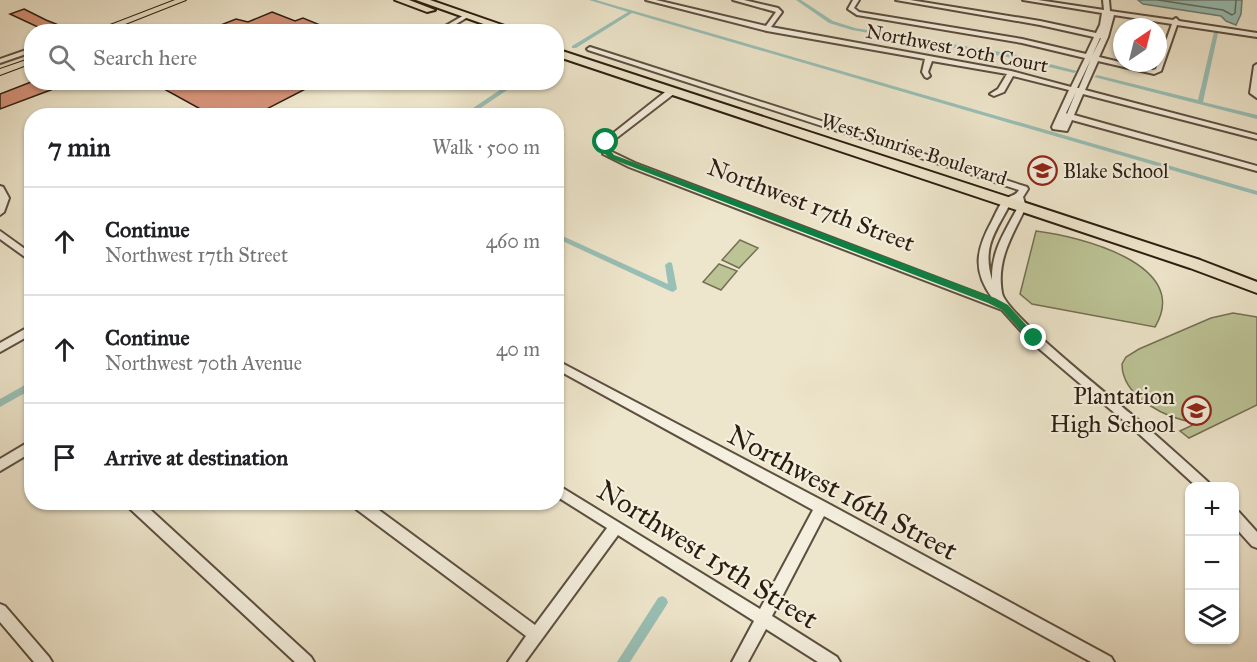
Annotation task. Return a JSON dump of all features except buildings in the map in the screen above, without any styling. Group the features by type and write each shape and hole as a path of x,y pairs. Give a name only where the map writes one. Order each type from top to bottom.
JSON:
{"highway":[{"path":"400,0 489,24"},
{"path":"421,0 479,24"},
{"name":"West Sunrise Boulevard","path":"564,47 1257,276"},
{"name":"West Sunrise Boulevard","path":"564,55 657,86 681,87"},
{"name":"West Sunrise Boulevard","path":"1018,198 1257,288"}],"main road":[{"path":"110,24 178,3"},
{"path":"128,24 178,3"},
{"path":"0,66 24,58"},
{"path":"0,72 24,63"}],"street":[{"name":"Northwest 20th Court","path":"650,0 807,39 1011,73 1257,137"},
{"path":"736,0 776,9 779,12 767,29"},
{"path":"856,0 853,11 1022,41 1157,72 1175,21"},
{"path":"899,0 1040,23 1102,37"},
{"path":"1026,0 1257,33"},
{"path":"1042,0 1107,11"},
{"path":"1106,0 1107,11 1104,14 1102,37 1065,115 1257,169"},
{"path":"452,24 465,17"},
{"path":"590,49 681,87 1018,198"},
{"path":"0,61 24,53"},
{"path":"927,76 925,72 928,58"},
{"path":"1257,71 1254,93 1257,96"},
{"path":"994,94 1001,90 1011,73"},
{"path":"609,149 681,87"},
{"name":"Northwest 17th Street","path":"609,149 997,295"},
{"name":"Northwest 17th Street","path":"609,149 611,156 632,165 1005,307"},
{"path":"0,189 4,193 2,208"},
{"path":"997,295 996,267 999,252 1018,198"},
{"path":"1018,198 986,240 982,256 988,285 1034,338 1200,482"},
{"path":"0,234 24,253"},
{"path":"0,348 24,334"},
{"name":"Northwest 16th Street","path":"564,368 1106,662"},
{"path":"0,466 24,450"},
{"name":"Northwest 15th Street","path":"564,494 832,662"},
{"path":"740,662 822,507"},
{"path":"141,510 306,662"},
{"path":"368,510 536,635"},
{"path":"1239,522 1257,543"},
{"path":"516,662 616,527"},
{"path":"0,611 44,662"}],"green space":[{"path":"1036,231 1078,239 1102,247 1126,257 1145,270 1158,286 1163,305 1155,327 1032,304 1020,294"},
{"path":"740,240 758,248 739,268 722,260"},
{"path":"719,264 737,271 721,290 703,282"},
{"path":"1233,313 1257,317 1257,405 1189,438 1180,431 1197,423 1161,412 1138,397 1124,376 1122,364 1126,357 1139,349 1211,318"}],"water":[{"path":"1138,0 1242,0 1241,14 1236,25 1221,16 1143,4"}],"waterway":[{"path":"591,0 1257,193"},
{"path":"798,0 831,22 854,29 1007,55 1074,71"},
{"path":"574,47 631,12"},
{"path":"1200,102 1216,33"},
{"path":"1097,77 1257,117"},
{"path":"476,108 505,90"},
{"path":"564,239 673,289 669,265"},
{"path":"0,403 24,389"},
{"path":"623,662 662,602"}],"place":[{"name":"Blake School","path":"1042,171"},
{"name":"Plantation High School","path":"1196,410"}],"route":[{"path":"606,142 605,150 611,156 1005,307 1034,338"}]}
